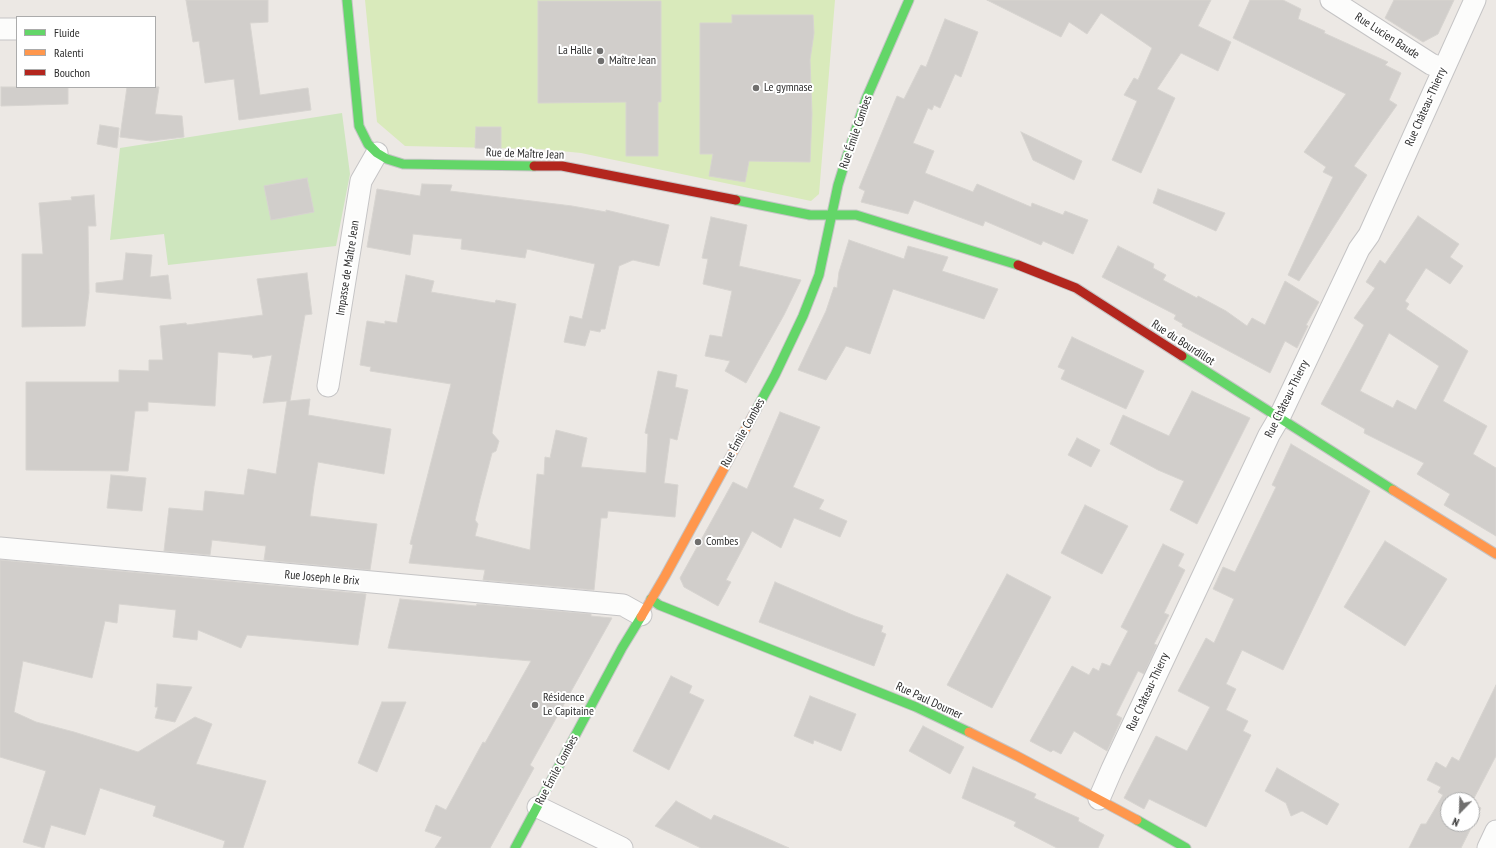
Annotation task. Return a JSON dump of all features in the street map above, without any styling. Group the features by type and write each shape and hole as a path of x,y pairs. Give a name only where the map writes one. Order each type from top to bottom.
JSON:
{"street":[{"name":"Rue de Maître Jean","path":"347,0 358,126 368,144 387,160 403,164 562,166 810,216 831,215"},
{"name":"Rue Lucien Baude","path":"1332,0 1431,64 1443,69"},
{"name":"Rue Château-Thierry","path":"1099,799 1266,442 1279,418 1359,249 1369,235 1475,0"},
{"name":"Rue Émile Combes","path":"515,848 622,648 775,375 803,316 819,275 838,184 866,100 904,2"},
{"path":"0,29 16,29"},
{"name":"Impasse de Maître Jean","path":"328,386 361,181 377,153"},
{"name":"Rue du Bourdillot","path":"831,215 856,215 1032,269 1076,288 1279,418 1496,554"},
{"name":"Rue Joseph le Brix","path":"0,548 646,607"},
{"name":"Rue Paul Doumer","path":"646,607 660,605 916,707 1017,756 1099,799 1186,848"},
{"path":"538,807 622,848"},
{"path":"1488,848 1496,831"}],"green space":[{"name":"Maître Jean","path":"365,0 835,0 819,194 811,201 581,153 540,149 405,146 377,122"},
{"path":"342,113 350,174 336,246 168,265 164,234 110,240 120,148"}],"building":[{"path":"186,0 268,0 268,22 250,23 260,95 308,88 311,110 239,120 234,79 205,83 199,41 193,42"},
{"path":"987,0 1211,0 1198,26 1231,42 1218,71 1181,53 1157,89 1175,98 1141,173 1112,160 1137,101 1124,95 1134,78 1138,80 1152,48 1101,13 1087,34 1069,22 1061,37"},
{"path":"1250,0 1283,0 1301,9 1298,19 1325,31 1324,33 1388,62 1385,65 1401,73 1389,100 1397,105 1354,166 1367,175 1299,281 1288,275 1333,177 1323,172 1326,167 1304,152 1346,94 1233,38"},
{"path":"1394,0 1454,0 1438,34 1423,42 1385,18"},
{"name":"La Halle","path":"538,1 661,1 661,102 658,102 658,156 626,156 626,102 538,103"},
{"name":"Le gymnase","path":"732,15 813,15 814,33 810,60 812,114 810,162 749,161 745,182 709,176 713,154 700,154 700,23 732,23"},
{"path":"945,19 978,32 961,77 955,74 940,108 934,105 932,110 928,108 913,143 934,151 925,173 973,192 977,184 1031,207 1032,203 1063,215 1065,211 1088,220 1073,254 1043,241 1041,245 985,221 983,226 914,200 908,214 861,202 865,191 859,188 897,96 904,99 921,65 926,67"},
{"path":"1,87 68,88 68,104 1,106"},
{"path":"159,87 155,114 182,116 184,137 151,141 120,137 127,88"},
{"path":"100,125 119,128 117,148 97,144"},
{"path":"476,127 501,127 501,149 475,148"},
{"path":"1021,132 1082,161 1074,180 1033,160"},
{"path":"307,178 314,212 271,220 264,186"},
{"path":"422,184 452,185 450,191 572,206 606,212 606,210 669,225 659,266 633,260 619,266 605,329 601,329 600,332 590,330 585,346 564,342 570,316 582,319 595,264 527,249 525,258 461,249 462,239 413,234 410,255 367,247 377,189 420,196"},
{"path":"1158,189 1225,213 1216,231 1153,203"},
{"path":"94,195 96,226 88,226 89,293 85,326 22,327 22,254 43,254 39,203 72,200 71,197"},
{"path":"1418,216 1459,244 1450,257 1463,266 1450,284 1426,268 1405,301 1409,304 1406,309 1468,351 1443,401 1487,426 1473,454 1496,468 1496,536 1444,505 1450,494 1417,474 1424,463 1364,433 1365,429 1321,404 1364,325 1354,318 1375,288 1366,282 1380,260 1385,264","holes":["1389,333 1439,366 1416,410 1397,400 1393,408 1360,391"]},
{"path":"711,217 747,225 739,266 801,280 784,315 746,383 725,371 730,361 705,356 710,335 722,337 732,291 703,284 708,259 702,258"},
{"path":"849,240 904,259 908,246 948,257 942,271 998,289 984,319 893,289 870,354 846,346 826,380 798,370 826,311 834,287 837,288 839,272"},
{"path":"1118,246 1154,264 1153,268 1166,275 1163,280 1226,311 1247,326 1252,318 1265,325 1285,281 1319,302 1306,325 1308,326 1297,348 1285,341 1270,373 1182,326 1183,324 1174,319 1176,315 1102,277"},
{"path":"126,253 152,255 150,277 168,275 171,299 96,292 96,283 123,280"},
{"path":"307,273 312,314 305,315 290,401 310,399 308,415 391,429 384,474 318,462 314,486 310,516 377,524 370,570 264,560 266,546 212,540 210,555 164,551 169,508 203,511 205,491 244,495 248,469 276,474 287,401 263,403 272,355 253,358 252,355 218,352 215,406 148,402 148,411 135,411 128,471 26,470 26,382 119,382 119,370 149,371 149,360 163,360 160,326 186,323 187,325 263,315 257,279"},
{"path":"406,275 434,281 431,292 495,303 496,300 516,304 492,433 499,441 496,451 492,453 480,499 475,520 478,524 475,536 530,550 537,474 544,475 545,457 550,458 556,430 587,438 581,467 646,473 648,434 645,433 658,371 677,375 675,387 688,390 677,440 670,438 664,483 678,485 675,517 608,511 607,518 601,518 594,590 483,580 485,570 409,563 413,545 410,544 451,384 370,371 371,367 360,365 367,321 385,324 385,321 397,323"},
{"path":"1072,337 1144,371 1126,409 1061,379 1065,370 1058,367"},
{"path":"1192,391 1250,418 1197,524 1170,510 1184,481 1158,470 1110,444 1123,415 1169,436"},
{"path":"780,412 820,427 793,487 824,500 819,509 847,521 840,537 794,518 781,548 752,531 726,580 731,582 718,606 684,587 680,578 733,482 747,489"},
{"path":"1077,438 1100,450 1091,467 1068,455"},
{"path":"1291,444 1370,491 1283,670 1242,650 1226,684 1236,689 1226,710 1248,721 1243,731 1251,735 1206,827 1149,799 1144,809 1124,798 1156,736 1187,751 1210,707 1178,691 1206,638 1214,643 1234,599 1213,589 1223,567 1235,572 1276,487 1272,485"},
{"path":"111,475 146,478 142,511 107,508"},
{"path":"1085,505 1128,526 1102,574 1061,553"},
{"path":"1385,541 1447,579 1405,646 1344,607"},
{"path":"1163,544 1184,554 1178,566 1185,570 1164,613 1169,615 1154,644 1157,645 1144,674 1138,671 1116,715 1122,718 1107,751 1074,731 1061,754 1053,750 1051,752 1030,741 1072,666 1089,675 1093,668 1099,671 1102,663 1110,666 1128,631 1121,627"},
{"path":"0,560 366,594 358,645 247,635 241,648 198,630 197,640 173,637 176,610 119,604 117,623 105,621 92,678 23,661 14,712 36,722 138,752 195,717 212,724 196,764 266,781 243,848 223,848 225,841 153,816 156,806 100,788 85,835 51,825 44,848 23,842 46,771 0,757"},
{"path":"1007,574 1051,597 992,708 947,685"},
{"path":"775,582 855,616 883,626 881,632 886,634 874,666 759,622"},
{"name":"Résidence Le Capitaine","path":"400,599 591,614 591,616 612,618 530,765 534,768 490,848 435,848 442,837 425,831 436,805 446,810 483,742 485,743 531,661 388,648"},
{"path":"671,676 692,686 689,693 704,700 669,770 633,751"},
{"path":"157,684 192,687 175,722 155,718 158,707 155,707"},
{"path":"1496,685 1496,756 1477,792 1440,793 1438,792 1441,787 1427,780 1436,762 1446,768 1452,757 1459,761"},
{"path":"810,696 856,714 841,751 814,740 813,744 794,736"},
{"path":"382,702 406,702 377,772 358,763"},
{"path":"923,726 964,747 950,774 909,751"},
{"path":"973,767 1036,794 1034,798 1079,818 1078,821 1104,835 1098,848 1057,848 1014,826 1016,822 962,798"},
{"path":"1277,768 1339,804 1327,825 1302,811 1291,816 1286,803 1265,791"},
{"path":"1440,800 1440,832 1469,832 1461,848 1409,848 1421,824 1426,824"},
{"path":"676,801 711,820 714,815 789,848 701,848 655,826"}],"traffic: fast":[{"path":"347,0 359,126 368,144 377,153 387,159 403,164 534,166"},
{"path":"756,410 775,375 803,316 819,275 838,185 847,156 866,99 909,0"},
{"path":"736,200 810,215 856,215 1018,265"},
{"path":"1182,356 1393,490"},
{"path":"651,599 659,605 916,707 969,732"},
{"path":"515,848 622,648 641,617"},
{"path":"1137,820 1186,848"}],"traffic: slow":[{"path":"641,617 756,410"},
{"path":"1393,490 1496,554"},
{"path":"969,732 1137,820"}],"traffic: jam":[{"path":"534,166 562,166 736,200"},
{"path":"1018,265 1076,288 1182,356"}],"place":[{"name":"La Halle","path":"600,51"},
{"name":"Maître Jean","path":"601,61"},
{"name":"Le gymnase","path":"756,88"},
{"name":"Combes","path":"698,542"},
{"name":"Résidence Le Capitaine","path":"535,705"}]}
